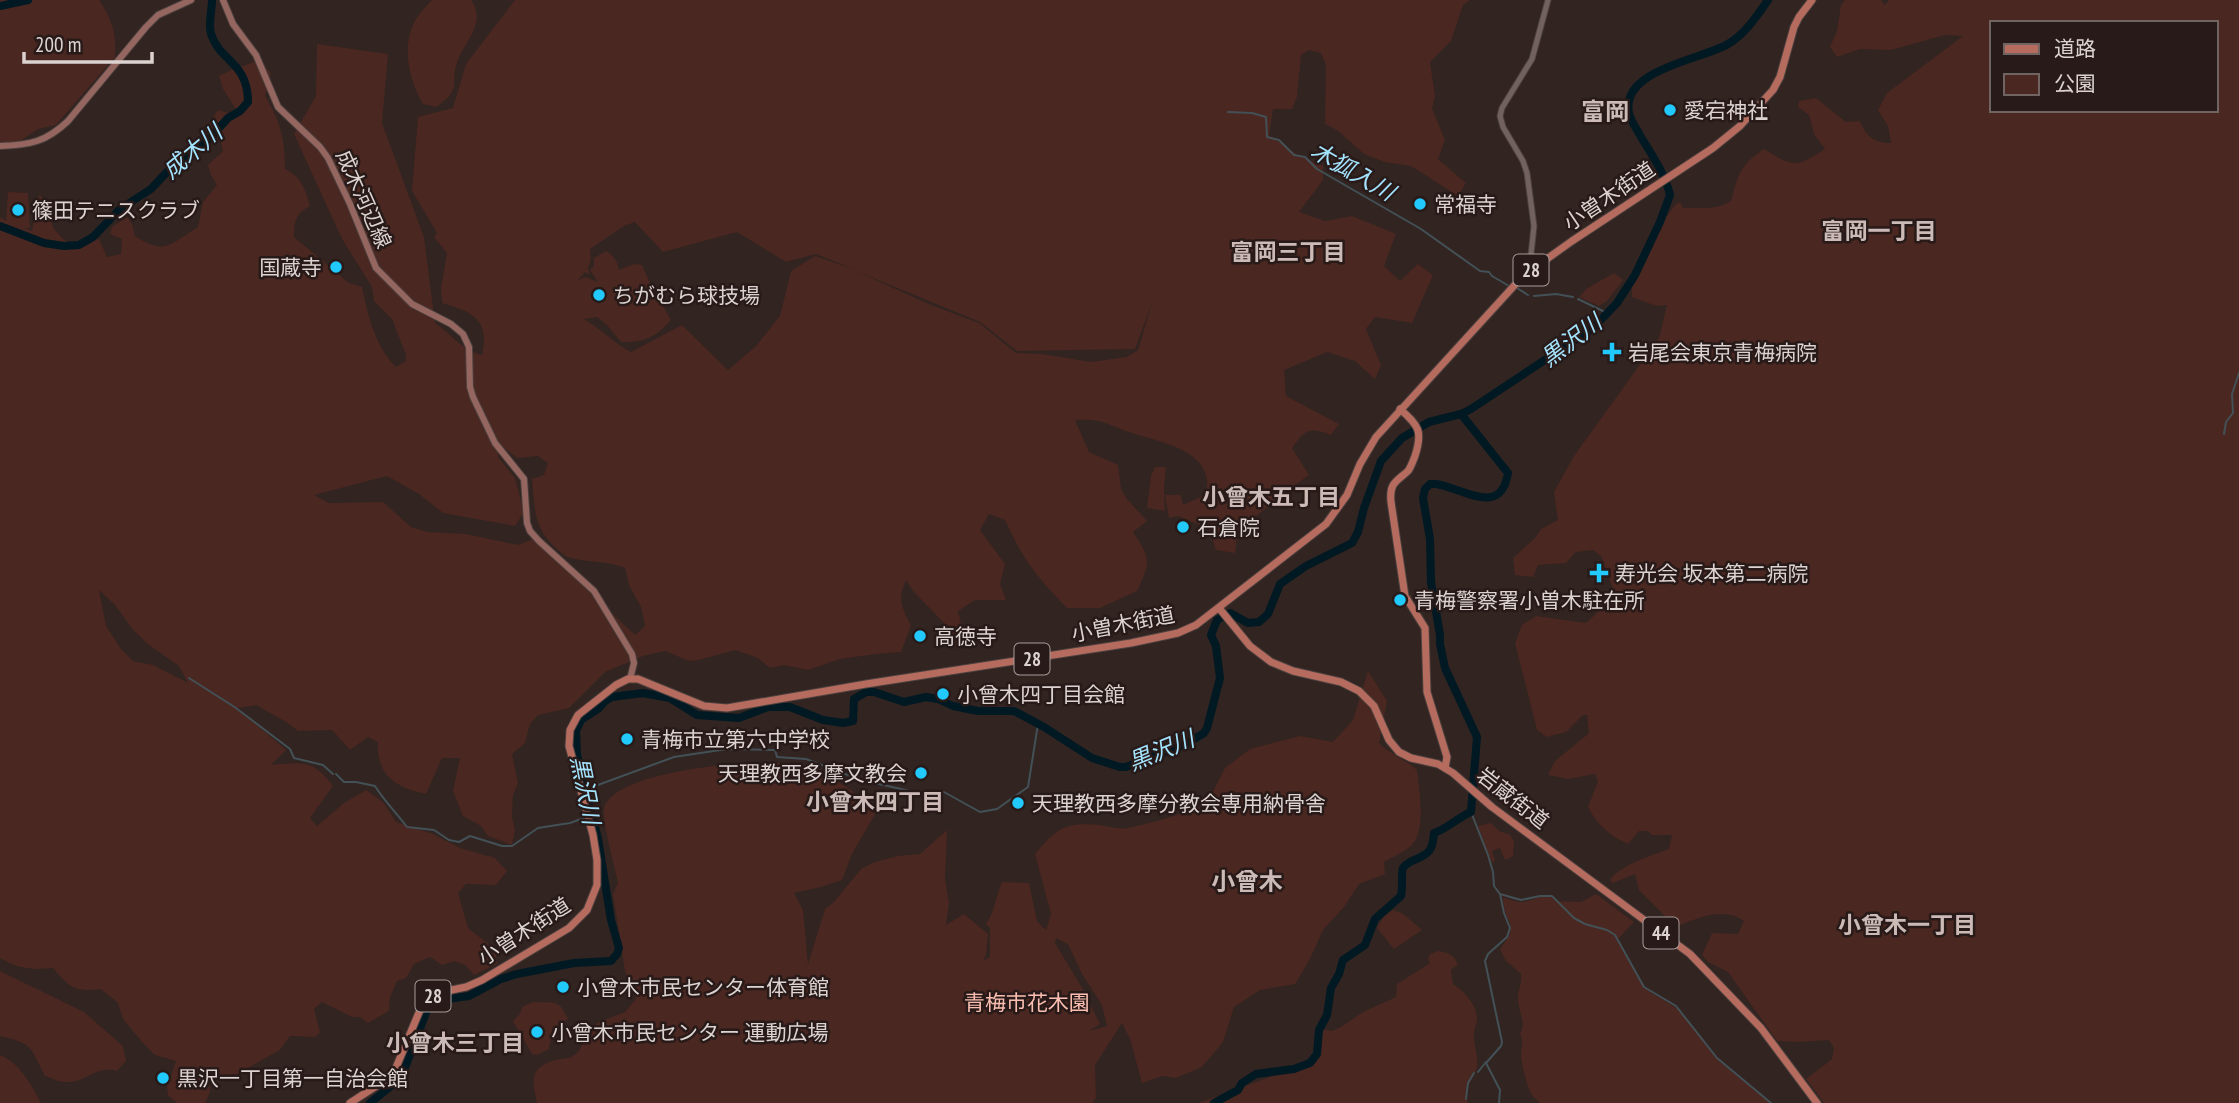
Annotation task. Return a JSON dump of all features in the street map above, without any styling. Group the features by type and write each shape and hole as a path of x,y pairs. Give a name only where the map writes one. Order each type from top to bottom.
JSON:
{"main road":[{"path":"0,146 33,143 56,132 146,26 158,15 191,0"},
{"name":"成木河辺線","path":"223,0 233,24 256,55 278,107 328,158 376,268 412,304 451,324 466,338 473,397 495,443 524,479 530,531 594,590 632,654 634,663 630,679"},
{"name":"小曽木街道","path":"350,1103 384,1081 396,1069 420,1010 430,998 477,982 569,928 587,910 597,885 597,860 569,746 569,733 573,721 581,712 618,684 630,679 642,680 704,706 727,708 1168,636 1196,625 1220,610 1326,524 1347,495 1371,444 1508,290 1532,269 1727,138 1769,97 1780,76 1794,27 1812,0"},
{"name":"岩蔵街道","path":"1400,409 1416,426 1420,438 1412,463 1395,481 1390,497 1405,596 1426,628 1427,692 1447,757 1445,768 1693,958 1764,1032 1817,1103"},
{"name":"44","path":"1220,610 1250,646 1276,665 1340,682 1359,691 1374,706 1389,740 1397,750 1411,758 1445,768"}],"street":[{"path":"1532,269 1530,261 1534,226 1526,170 1503,127 1500,113 1532,59 1548,0"}],"green space":[{"path":"0,0 99,0 110,20 115,41 115,57 56,125 38,129 17,143 0,142"},
{"path":"432,0 471,0 477,16 474,31 458,60 453,90 445,101 436,107 423,104 419,96 412,79 408,51 414,23"},
{"path":"515,0 1470,0 1463,5 1451,41 1430,62 1435,96 1432,108 1445,140 1438,159 1466,183 1458,196 1411,166 1384,162 1364,154 1337,130 1325,124 1326,65 1321,53 1309,50 1301,55 1297,97 1292,109 1273,109 1269,135 1298,155 1323,166 1323,180 1299,212 1325,221 1352,216 1396,234 1384,266 1400,281 1418,264 1433,275 1412,323 1375,317 1366,329 1381,365 1375,379 1355,361 1327,352 1284,370 1286,396 1339,424 1331,435 1308,431 1292,448 1309,475 1238,531 1235,553 1216,550 1209,529 1178,516 1169,518 1165,495 1181,495 1183,505 1205,495 1207,479 1197,460 1177,447 1105,423 1075,420 1089,452 1118,465 1121,489 1147,521 1133,532 1147,561 1137,591 1100,608 1067,608 1032,567 1005,520 989,514 980,530 1005,564 1000,584 1006,600 975,600 958,611 963,632 963,648 953,645 945,624 906,580 902,604 911,626 901,652 840,659 808,670 784,665 770,668 758,658 735,650 689,661 665,651 643,656 605,672 569,708 538,715 530,724 525,743 512,754 518,783 513,795 512,817 515,830 512,845 488,836 481,826 463,816 453,791 460,758 442,758 426,794 406,788 390,778 381,764 378,742 368,737 350,750 332,730 298,731 257,705 237,708 286,750 271,765 299,763 313,767 333,786 310,818 317,826 344,803 366,790 384,803 396,822 433,834 460,848 495,858 507,871 496,885 466,884 458,893 468,928 495,949 497,964 474,975 465,965 454,961 442,965 430,957 414,964 406,978 397,981 390,997 389,1011 368,1023 360,1017 352,1017 322,1002 314,1009 320,1032 315,1037 290,1036 280,1050 237,1074 208,1077 210,1092 205,1103 177,1103 168,1095 167,1086 176,1061 155,1055 123,1019 118,1003 101,989 78,989 64,980 53,968 25,968 0,958 0,217 6,221 8,192 28,193 30,228 24,228 32,231 39,195 54,229 67,243 99,239 107,257 121,254 122,239 110,234 112,227 127,217 135,236 145,242 161,246 174,243 198,227 203,202 217,185 208,165 223,151 220,138 202,135 218,110 228,113 236,109 223,89 219,76 259,60 271,73 265,96 281,131 285,169 299,180 310,206 297,218 294,237 349,283 362,287 378,340 396,367 406,361 406,355 392,319 374,301 372,287 342,239 294,134 316,96 317,44 388,54 382,123 424,237 435,323 463,346 482,355 484,343 481,325 470,314 442,303 441,288 447,253 434,237 437,233 412,191 418,117 453,108 466,64","holes":["635,222 663,252 737,232 786,262 816,254 853,269 815,256 791,271 780,316 756,346 728,370 682,325 631,352 584,319 597,317 621,342 643,340 655,335 665,326 671,320 642,265 634,264 619,270 615,259 606,251 594,258 594,266 590,270 598,282 586,277 578,280 585,272 590,275 588,268 591,260 590,249 624,226","856,271 980,322 1017,351 1135,349 1152,303 1138,350 1127,357 1091,362 1042,354 1016,353 979,323 931,305","499,444 517,458 538,456 548,463 544,475 532,479 539,526 549,541 567,557 625,568 629,585 641,607 645,626 635,635 533,539 518,545 466,534 428,532 411,527 383,502 329,503 314,495 387,476 419,494 443,513 515,526 524,512 515,478 498,457","99,590 115,605 133,630 179,666 188,683 153,665 133,661 121,649 106,626"]},
{"path":"1845,0 1881,0 1885,5 1889,0 2239,0 2239,1103 1824,1103 1806,1079 1832,1059 1834,1048 1829,1040 1777,1041 1728,972 1708,962 1702,955 1712,933 1738,934 1744,921 1720,914 1678,926 1639,890 1635,874 1613,883 1610,880 1621,869 1669,849 1672,835 1652,835 1648,831 1639,831 1628,844 1621,841 1600,825 1588,807 1598,781 1595,774 1568,779 1548,775 1555,761 1589,733 1587,715 1583,715 1566,732 1547,737 1537,730 1515,643 1522,625 1536,616 1586,623 1602,608 1613,588 1601,556 1593,550 1576,552 1566,563 1538,565 1533,577 1515,575 1513,558 1541,529 1558,520 1554,492 1574,456 1659,338 1667,305 1656,306 1632,297 1633,280 1654,237 1668,214 1680,202 1683,208 1707,208 1731,201 1741,171 1749,160 1764,149 1795,163 1807,160 1825,149 1814,134 1809,115 1798,107 1799,101 1816,98 1846,122 1860,121 1868,135 1875,140 1891,143 1888,126 1878,110 1887,93 1963,36 1945,35 1891,50 1860,49 1837,57 1830,47 1837,31 1841,5"},
{"path":"1614,273 1623,280 1607,301 1599,306 1579,297 1586,289"},
{"path":"1155,467 1166,467 1165,511 1147,508 1151,476"},
{"name":"青梅市花木園","path":"1368,671 1387,701 1379,743 1417,770 1421,808 1417,837 1410,847 1384,862 1385,874 1359,884 1344,907 1323,930 1295,984 1260,990 1234,1007 1223,1042 1202,1067 1176,1078 1162,1076 1142,1083 1130,1039 1122,1023 1095,1065 1096,1098 1092,1103 537,1103 534,1076 541,1066 576,1054 582,1046 585,1032 599,1022 625,1012 636,999 625,971 613,894 618,883 604,815 604,809 613,795 634,784 694,769 787,763 805,766 825,774 878,809 852,854 842,880 794,893 803,910 808,964 825,909 861,869 897,856 920,854 947,830 945,879 949,903 946,925 964,914 988,934 983,961 990,957 990,928 986,924 1002,882 1029,883 1037,921 1046,930 1051,914 1035,854 1056,833 1078,825 1127,828 1206,805 1225,768 1250,749 1300,736 1333,742 1353,720","holes":["1056,938 1068,944 1082,974 1102,1005 1107,1026 1089,1031 1100,1024 1055,943"]},
{"path":"1491,823 1499,831 1509,834 1514,841 1513,856 1505,860 1500,848 1492,851 1495,860 1492,863 1478,826"},
{"path":"1596,894 1634,922 1618,939 1644,988 1678,1009 1718,1060 1770,1103 1540,1103 1533,1096 1521,1059 1522,1021 1518,999 1521,974 1506,961 1500,949 1511,928 1503,897 1519,902 1544,896 1556,901 1581,902"},
{"path":"1393,910 1402,913 1422,930 1394,949 1377,928 1384,916"},
{"path":"1438,951 1450,954 1458,964 1451,970 1453,984 1469,998 1476,1013 1474,1038 1477,1063 1476,1072 1468,1087 1468,1103 1199,1103 1281,1073 1308,1067 1315,1062 1318,1054 1321,1029 1332,1031 1363,1012 1396,997 1397,984 1430,963 1430,954"},
{"path":"0,971 84,1012 123,1046 126,1061 117,1071 103,1070 74,1081 62,1082 45,1076 33,1052 25,1044 0,1036"},
{"name":"小曾木市民センター 運動広場","path":"533,1002 555,1003 562,1008 568,1019 554,1031 549,1049 537,1055 532,1054 513,1021 520,1014 522,1007"},
{"path":"0,1055 19,1069 41,1103 0,1103"}],"waterway":[{"path":"0,6 28,0"},
{"name":"成木川","path":"0,226 44,243 79,245 93,237 120,209 151,189 166,173 210,138 228,118 240,111 248,102 247,89 239,70 221,51 211,34 212,0"},
{"name":"黒沢川","path":"370,1103 396,1082 406,1065 427,1010 439,1000 469,996 501,979 517,974 574,963 611,961 617,954 619,948 611,920 598,839 577,755 576,731 581,720 612,697 643,693 670,698 697,715 739,718 768,707 790,707 823,720 843,723 853,721 854,699 866,692 904,702 926,697 978,711 1014,711 1092,758 1120,767 1186,744 1204,733 1220,678 1216,646 1211,635 1217,620 1230,613 1248,623 1259,622 1268,614 1280,584 1306,566 1352,543 1381,461 1402,438 1429,422 1471,409 1593,328 1617,303 1635,275 1670,195 1662,172 1631,119 1630,98 1637,86 1650,76 1734,40 1768,0"},
{"name":"木狐入川","path":"1228,112 1252,113 1266,117 1267,137 1279,140 1294,155 1305,157 1317,169 1421,229 1480,271 1489,272 1509,286"},
{"name":"木狐入川","path":"1517,288 1528,295"},
{"name":"木狐入川","path":"1534,296 1556,294 1573,297"},
{"name":"木狐入川","path":"1578,299 1607,313"},
{"path":"2224,434 2226,422 2233,413 2232,394 2239,373"},
{"path":"1214,1103 1238,1090 1242,1083 1256,1074 1294,1069 1310,1063 1317,1054 1319,1030 1327,1015 1331,988 1343,960 1365,945 1375,919 1401,896 1404,867 1429,851 1434,833 1471,812 1477,737 1445,668 1431,582 1430,539 1423,498 1425,489 1430,484 1479,497 1489,497 1498,494 1504,487 1508,473 1461,414"},
{"path":"189,678 236,708 290,749 294,758 323,765 333,774"},
{"path":"587,789 674,757 727,749 775,750 777,757 806,759 861,780 910,791 944,792 980,812 997,809 1028,787 1038,724"},
{"path":"336,774 344,782 375,786 407,827 434,830 449,840 459,842 470,836 502,846 512,846 538,828 584,818"},
{"path":"1471,812 1488,855 1494,886 1500,894 1510,928 1507,937 1488,954 1485,961 1502,1042 1486,1063 1500,1090 1499,1103"},
{"path":"1500,894 1521,900 1552,896 1574,918 1615,935 1644,987 1676,1006 1717,1058 1771,1103"},
{"path":"1478,1072 1486,1062"},
{"path":"1466,1099 1468,1083 1474,1073"}],"place":[{"name":"愛宕神社","path":"1670,110"},
{"name":"常福寺","path":"1420,204"},
{"name":"篠田テニスクラブ","path":"18,210"},
{"name":"国蔵寺","path":"336,267"},
{"name":"ちがむら球技場","path":"599,295"},
{"name":"岩尾会東京青梅病院","path":"1612,352"},
{"name":"石倉院","path":"1183,527"},
{"name":"寿光会 坂本第二病院","path":"1599,573"},
{"name":"青梅警察署小曽木駐在所","path":"1400,600"},
{"name":"高徳寺","path":"920,636"},
{"name":"小曾木四丁目会館","path":"943,694"},
{"name":"青梅市立第六中学校","path":"627,739"},
{"name":"天理教西多摩文教会","path":"921,773"},
{"name":"天理教西多摩分教会専用納骨舎","path":"1018,803"},
{"name":"小曾木市民センター体育館","path":"563,987"},
{"name":"小曾木市民センター 運動広場","path":"537,1032"},
{"name":"黒沢一丁目第一自治会館","path":"163,1078"}],"district":[{"name":"富岡","path":"1605,111"},
{"name":"富岡一丁目","path":"1879,230"},
{"name":"富岡三丁目","path":"1288,251"},
{"name":"小曾木五丁目","path":"1271,496"},
{"name":"小曾木四丁目","path":"875,801"},
{"name":"小曾木","path":"1247,881"},
{"name":"小曾木一丁目","path":"1907,924"},
{"name":"小曾木三丁目","path":"455,1042"}]}
